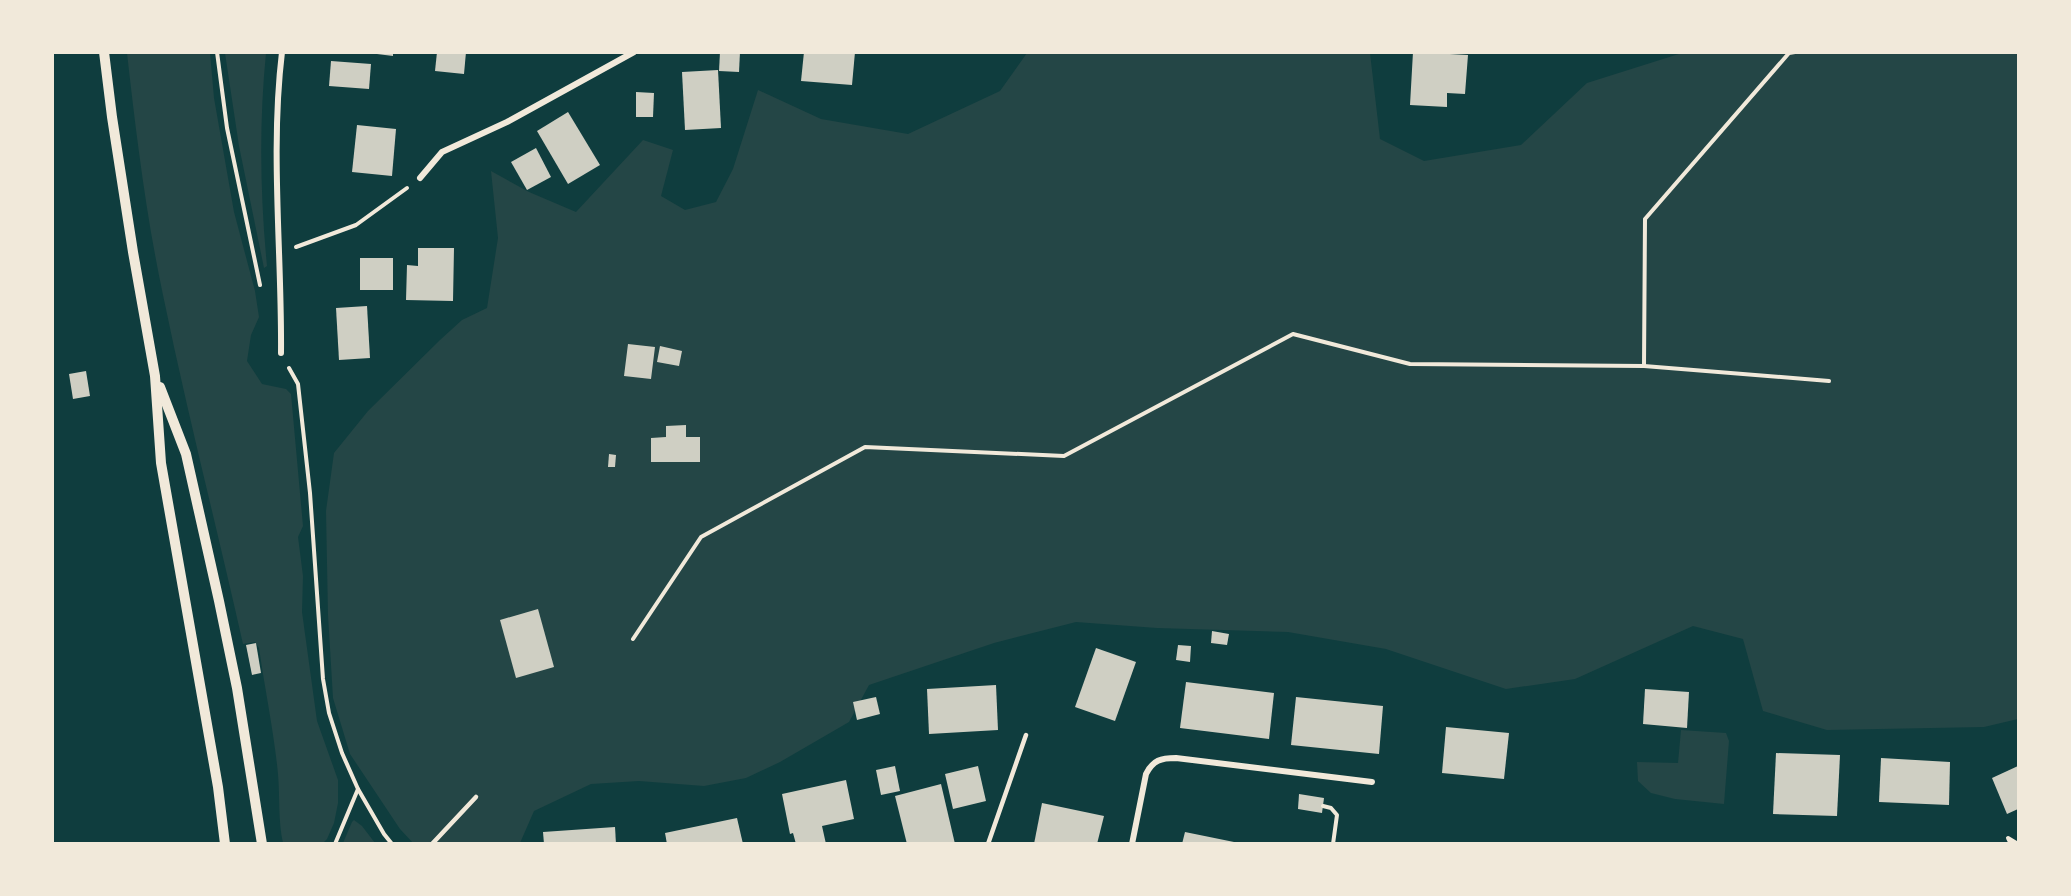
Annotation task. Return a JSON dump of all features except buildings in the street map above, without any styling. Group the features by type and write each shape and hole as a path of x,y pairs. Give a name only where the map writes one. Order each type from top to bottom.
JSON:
{"street":[{"path":"104,52 131,240 155,375 161,463 218,787 225,843"},
{"path":"281,353 277,172 282,52"},
{"path":"420,178 442,152 507,122 634,52"},
{"path":"155,375 189,465 237,688 262,843"},
{"path":"1132,843 1146,774 1149,767 1160,759 1176,758 1372,782"}],"lane":[{"path":"988,843 1026,735"},
{"path":"432,843 476,798"}],"path":[{"path":"216,52 227,128 261,291"},
{"path":"1644,366 1645,219 1789,53 1795,52"},
{"path":"278,254 356,225 420,178"},
{"path":"633,639 701,537 865,447 1064,456 1293,334 1410,364 1644,366 1829,381"},
{"path":"281,353 298,384 310,493 325,690 329,712 342,753 358,789 384,834 392,843"},
{"path":"335,843 358,789"},
{"path":"1323,806 1330,808 1337,815 1333,843"},
{"path":"2011,843 2008,838 2018,843"}],"shaded area":[{"path":"127,53 210,53 214,98 234,212 255,291 259,317 251,335 247,361 262,384 286,389 291,394 303,526 298,537 303,576 302,612 317,721 338,780 338,803 334,823 323,843 283,843 276,758 259,648 255,642 243,644 172,339 147,204"},
{"path":"225,53 266,53 261,132 267,266 264,268 239,146"},
{"path":"1027,53 1370,53 1380,139 1424,161 1521,145 1587,83 1682,53 2018,53 2018,719 1984,727 1827,730 1763,711 1743,639 1693,626 1575,679 1506,689 1386,649 1288,632 1157,628 1076,622 994,643 869,685 849,722 780,762 746,778 704,786 639,781 591,784 534,811 520,843 413,843 400,829 350,754 333,698 328,615 326,511 334,453 368,411 440,340 462,320 487,308 498,238 491,171 529,192 576,212 643,140 673,150 661,196 685,210 716,202 733,169 758,90 821,119 908,134 1000,91"},
{"path":"1681,730 1726,733 1729,741 1724,804 1675,799 1651,793 1638,781 1637,762 1678,763"},
{"path":"354,820 362,826 375,843 343,843"}]}
